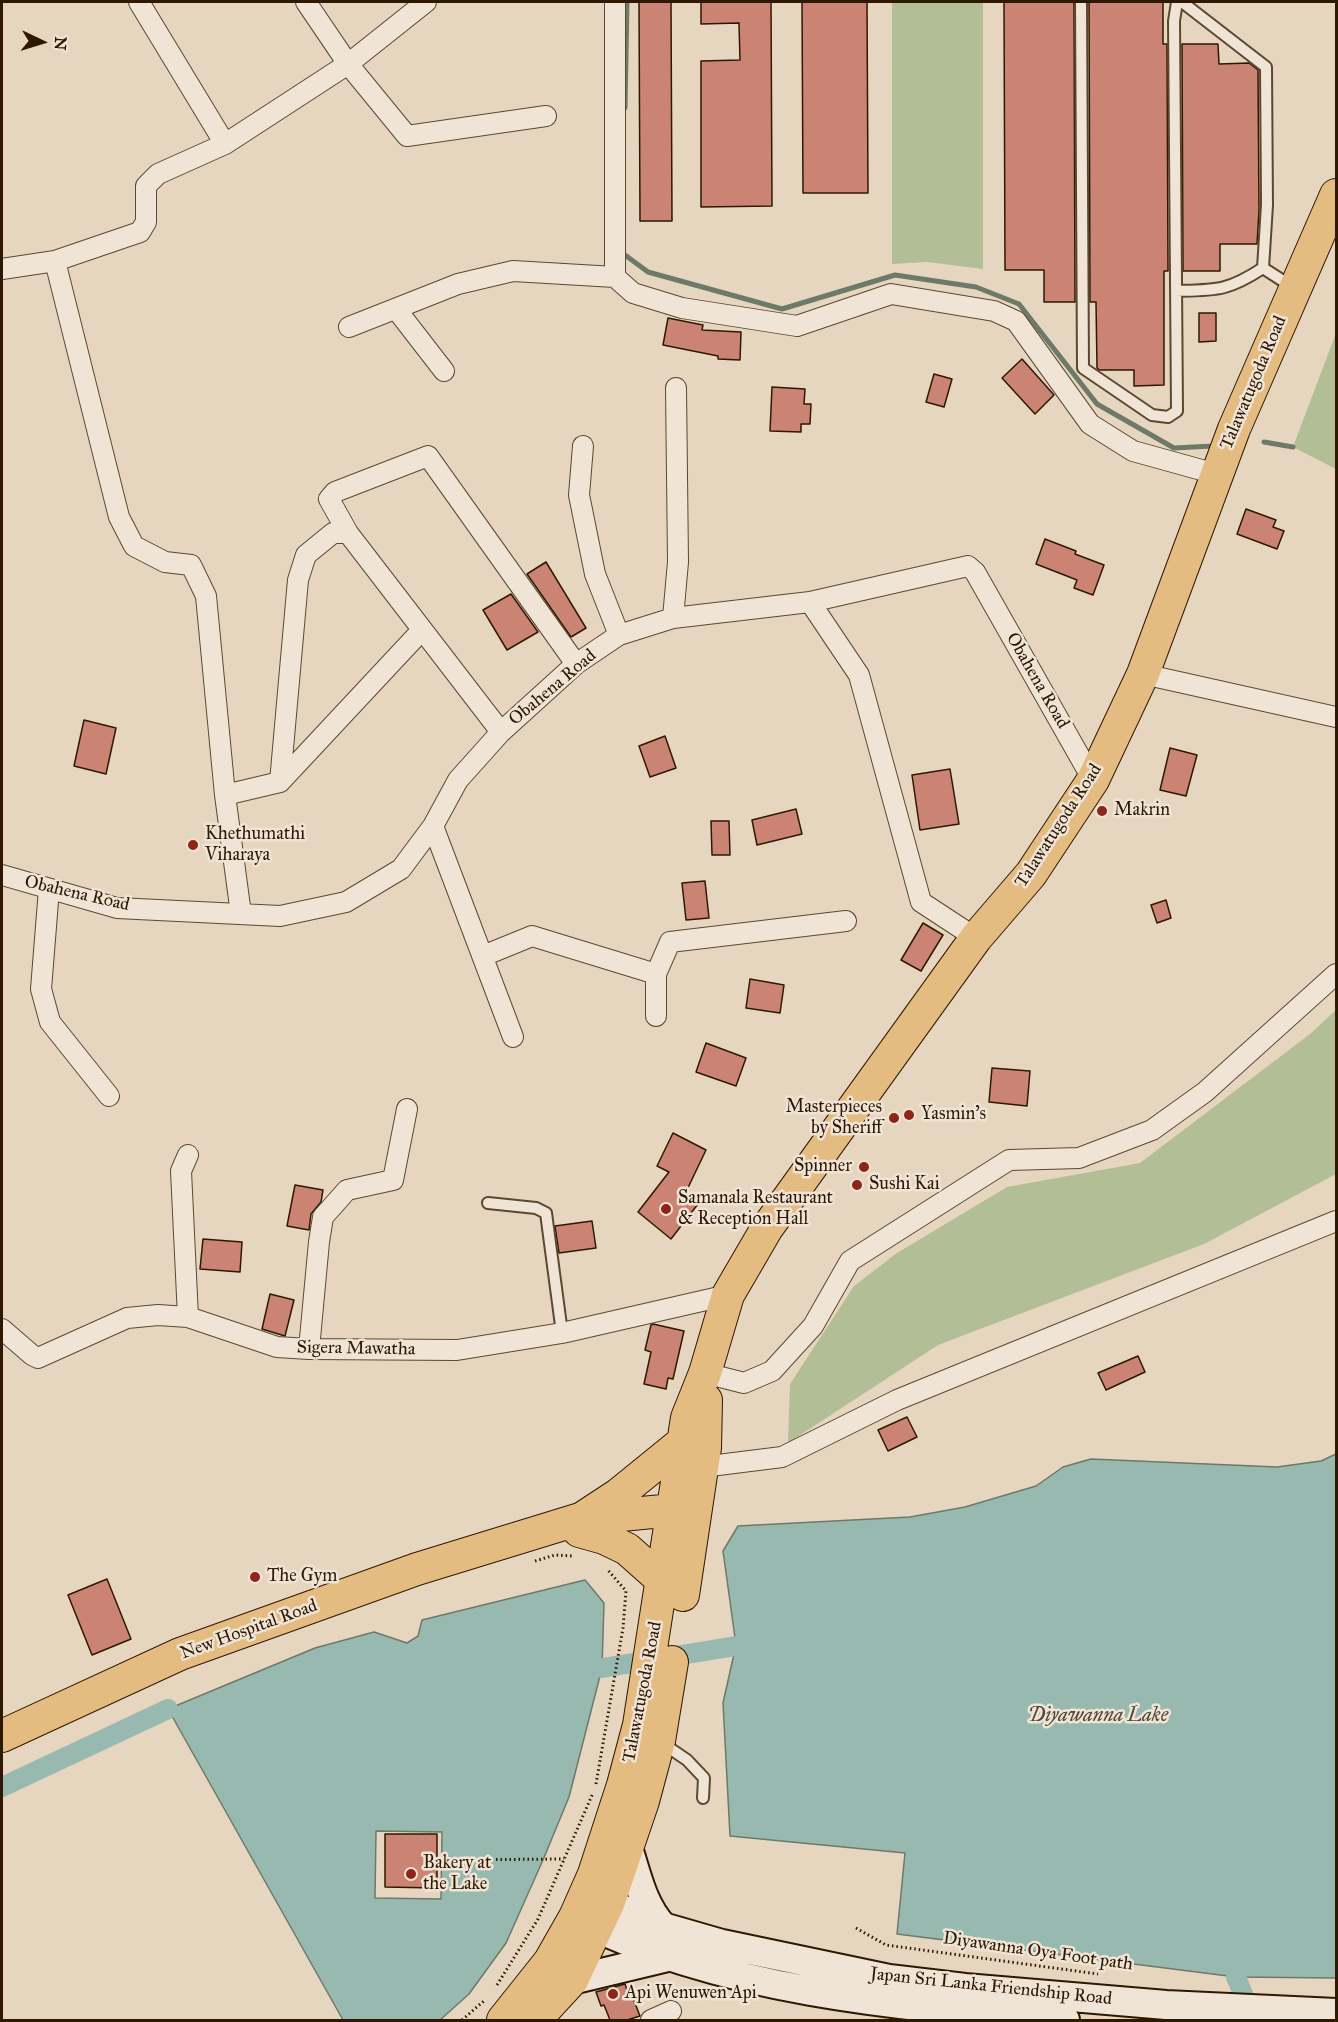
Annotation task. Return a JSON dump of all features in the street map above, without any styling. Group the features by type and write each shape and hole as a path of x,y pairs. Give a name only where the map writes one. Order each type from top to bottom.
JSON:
{"main road":[{"name":"Talawatugoda Road","path":"497,2008 550,1961 591,1911 628,1848 653,1732 683,1521 683,1442 687,1418 705,1373 728,1295 767,1228 976,938 1031,874 1093,780 1143,674 1216,474 1294,288 1336,195"},
{"name":"Talawatugoda Road","path":"667,1630 663,1581 702,1467 706,1426 705,1373"},
{"path":"579,1535 619,1494 683,1442"},
{"name":"New Hospital Road","path":"2,1736 180,1654 417,1569 536,1547 579,1535 683,1521"},
{"path":"579,1535 604,1538 627,1549 663,1581"},
{"name":"Talawatugoda Road","path":"535,2020 572,1980 591,1911 609,1830 653,1732"},
{"path":"628,1848 642,1892 655,1919 663,1928"},
{"name":"Japan Sri Lanka Friendship Road","path":"591,1911 722,1944 889,1979 1166,2005 1336,2013"},
{"name":"Japan Sri Lanka Friendship Road","path":"591,1911 668,1957 774,1984 875,2001 1065,2020"},
{"path":"572,1980 668,1957"}],"street":[{"path":"139,2 225,144"},
{"path":"306,2 348,64 407,136 546,116"},
{"path":"2,269 55,261 140,232 146,222 146,186 158,174 225,144 348,64 426,2"},
{"path":"615,2 615,277"},
{"path":"55,261 119,517 134,546 165,562 191,565 206,596 225,795 241,914"},
{"path":"349,327 458,284 513,271 615,277 633,293 682,308 797,326 891,294 994,310 1016,321 1090,424 1132,451 1216,474"},
{"path":"396,309 444,371"},
{"path":"673,618 678,562 676,388"},
{"path":"583,446 579,495 595,574 619,635"},
{"path":"501,732 348,533 329,499 335,492 428,456 576,664"},
{"path":"280,783 298,580 306,555 333,533 348,533"},
{"name":"Obahena Road","path":"2,875 117,908 280,915 346,902 401,869 433,826 458,780 501,732 576,664 619,635 673,618 810,602 968,566 975,572 1093,780"},
{"path":"810,602 859,675 921,902 976,938"},
{"path":"225,795 280,783 422,630"},
{"path":"1143,674 1336,717"},
{"path":"433,826 513,1037"},
{"path":"49,889 41,989 50,1022 109,1096"},
{"path":"657,1016 656,974 670,942 846,921"},
{"path":"483,956 532,936 656,974"},
{"path":"705,1373 744,1383 772,1371 813,1326 850,1261 1009,1160 1079,1158 1152,1130 1205,1092 1336,974"},
{"path":"309,1349 323,1217 347,1190 393,1180 407,1109"},
{"path":"188,1155 180,1171 188,1317"},
{"path":"702,1467 782,1457 897,1400 1336,1221"},
{"name":"Sigera Mawatha","path":"2,1329 38,1358 127,1318 158,1315 188,1317 278,1347 457,1350 562,1334 728,1295"},
{"path":"651,2020 671,2011"}],"lane":[{"path":"1081,2 1083,368 1152,414 1168,417 1177,411 1174,21 1177,2"},
{"path":"1182,2 1266,67 1267,205 1263,268"},
{"path":"1176,291 1221,289 1242,282 1263,268"},
{"path":"1263,268 1294,288"},
{"path":"488,1203 536,1208 546,1213 562,1334"},
{"path":"653,1732 687,1760 704,1778 703,1798"}],"path":[{"path":"536,1547 555,1555 579,1535"},
{"path":"497,1985 538,1919 595,1786 624,1628 626,1591 604,1565"},
{"path":"442,1860 564,1859"},
{"name":"Diyawanna Oya Foot path","path":"856,1928 886,1945 1100,1974"},
{"path":"462,2020 497,2008"}],"green space":[{"path":"892,2 983,2 983,269 927,262 892,264"},
{"path":"1336,333 1336,469 1293,447"},
{"path":"1336,1010 1336,1174 1204,1244 938,1345 788,1443 790,1384 854,1286 897,1253 1007,1187 1140,1163 1310,1034"}],"water":[{"name":"Diyawanna Lake","path":"1336,1454 1336,1978 1236,1977 897,1934 905,1853 730,1836 723,1703 736,1645 723,1551 738,1526 910,1517 965,1507 1036,1486 1063,1467 1091,1459 1277,1467 1321,1461"},
{"path":"585,1580 604,1603 602,1668 569,1797 506,1943 469,1994 440,2020 343,2020 168,1709 315,1648 374,1632 407,1643 418,1636 422,1620","holes":["376,1831 442,1832 441,1899 375,1898"]}],"building":[{"path":"639,2 671,2 672,221 640,221"},
{"path":"701,2 771,2 772,206 701,207 701,61 740,60 739,23 701,24"},
{"path":"802,2 867,2 868,193 803,193"},
{"path":"1004,2 1074,2 1075,302 1044,302 1044,270 1005,270"},
{"path":"1089,2 1163,2 1163,44 1167,44 1168,271 1164,271 1164,385 1134,386 1134,370 1099,370 1097,368 1096,302 1090,302"},
{"path":"1182,44 1218,44 1219,64 1249,63 1258,70 1259,211 1257,244 1220,244 1220,271 1183,271"},
{"path":"1199,313 1216,313 1216,341 1199,342"},
{"path":"668,318 703,325 702,330 741,332 740,360 718,359 718,356 663,345"},
{"path":"1022,359 1054,395 1035,414 1002,378"},
{"path":"934,374 952,379 944,407 926,402"},
{"path":"772,387 805,389 804,404 811,404 810,424 801,424 801,432 770,431"},
{"path":"1246,509 1276,520 1273,527 1284,531 1277,549 1237,534"},
{"path":"1045,539 1104,565 1093,595 1074,588 1077,580 1036,564"},
{"path":"546,562 586,628 571,637 527,574"},
{"path":"511,594 538,632 507,650 483,610"},
{"path":"84,720 116,728 106,774 74,766"},
{"path":"665,736 676,768 650,777 639,746"},
{"path":"1170,748 1197,755 1186,796 1160,790"},
{"path":"950,769 959,824 920,830 912,775"},
{"path":"796,809 802,834 757,845 752,820"},
{"path":"711,821 729,821 730,855 712,855"},
{"path":"705,881 709,918 686,920 682,883"},
{"path":"1166,900 1171,918 1157,923 1151,905"},
{"path":"923,923 943,935 921,971 901,960"},
{"path":"750,979 784,985 780,1013 746,1008"},
{"path":"706,1043 746,1058 736,1086 696,1072"},
{"path":"992,1068 1030,1071 1027,1106 989,1102"},
{"path":"673,1133 706,1150 685,1194 698,1204 671,1239 638,1212 669,1172 657,1166"},
{"path":"295,1185 323,1190 321,1202 311,1214 309,1230 287,1226"},
{"path":"592,1221 596,1248 559,1253 555,1226"},
{"path":"203,1239 242,1242 240,1272 200,1269"},
{"path":"270,1294 294,1300 285,1336 262,1329"},
{"path":"653,1324 684,1331 673,1379 668,1378 666,1389 644,1384 651,1352 645,1350"},
{"path":"1138,1356 1145,1372 1106,1390 1098,1373"},
{"path":"907,1417 917,1437 888,1451 878,1430"},
{"path":"107,1579 131,1639 92,1655 68,1595"},
{"name":"Bakery at the Lake","path":"385,1834 437,1834 437,1888 385,1887"},
{"path":"625,1984 630,1999 633,1998 640,2016 627,2020 610,2020 596,1992"}],"waterway":[{"path":"625,108 627,2"},
{"path":"621,252 648,272 782,309 895,275 976,287 1019,304 1097,404 1174,448 1213,446"},
{"path":"1264,442 1293,447"},
{"path":"602,1668 736,1646"},
{"path":"2,1787 168,1709"},
{"path":"1236,1977 1253,2018"}],"place":[{"name":"Makrin","path":"1102,811"},
{"name":"Khethumathi Viharaya","path":"193,845"},
{"name":"Yasmin's","path":"909,1115"},
{"name":"Masterpieces by Sheriff","path":"894,1118"},
{"name":"Spinner","path":"864,1167"},
{"name":"Sushi Kai","path":"857,1185"},
{"name":"Samanala Restaurant & Reception Hall","path":"666,1209"},
{"name":"The Gym","path":"255,1577"},
{"name":"Bakery at the Lake","path":"411,1874"},
{"name":"Api Wenuwen Api","path":"613,1994"}]}
